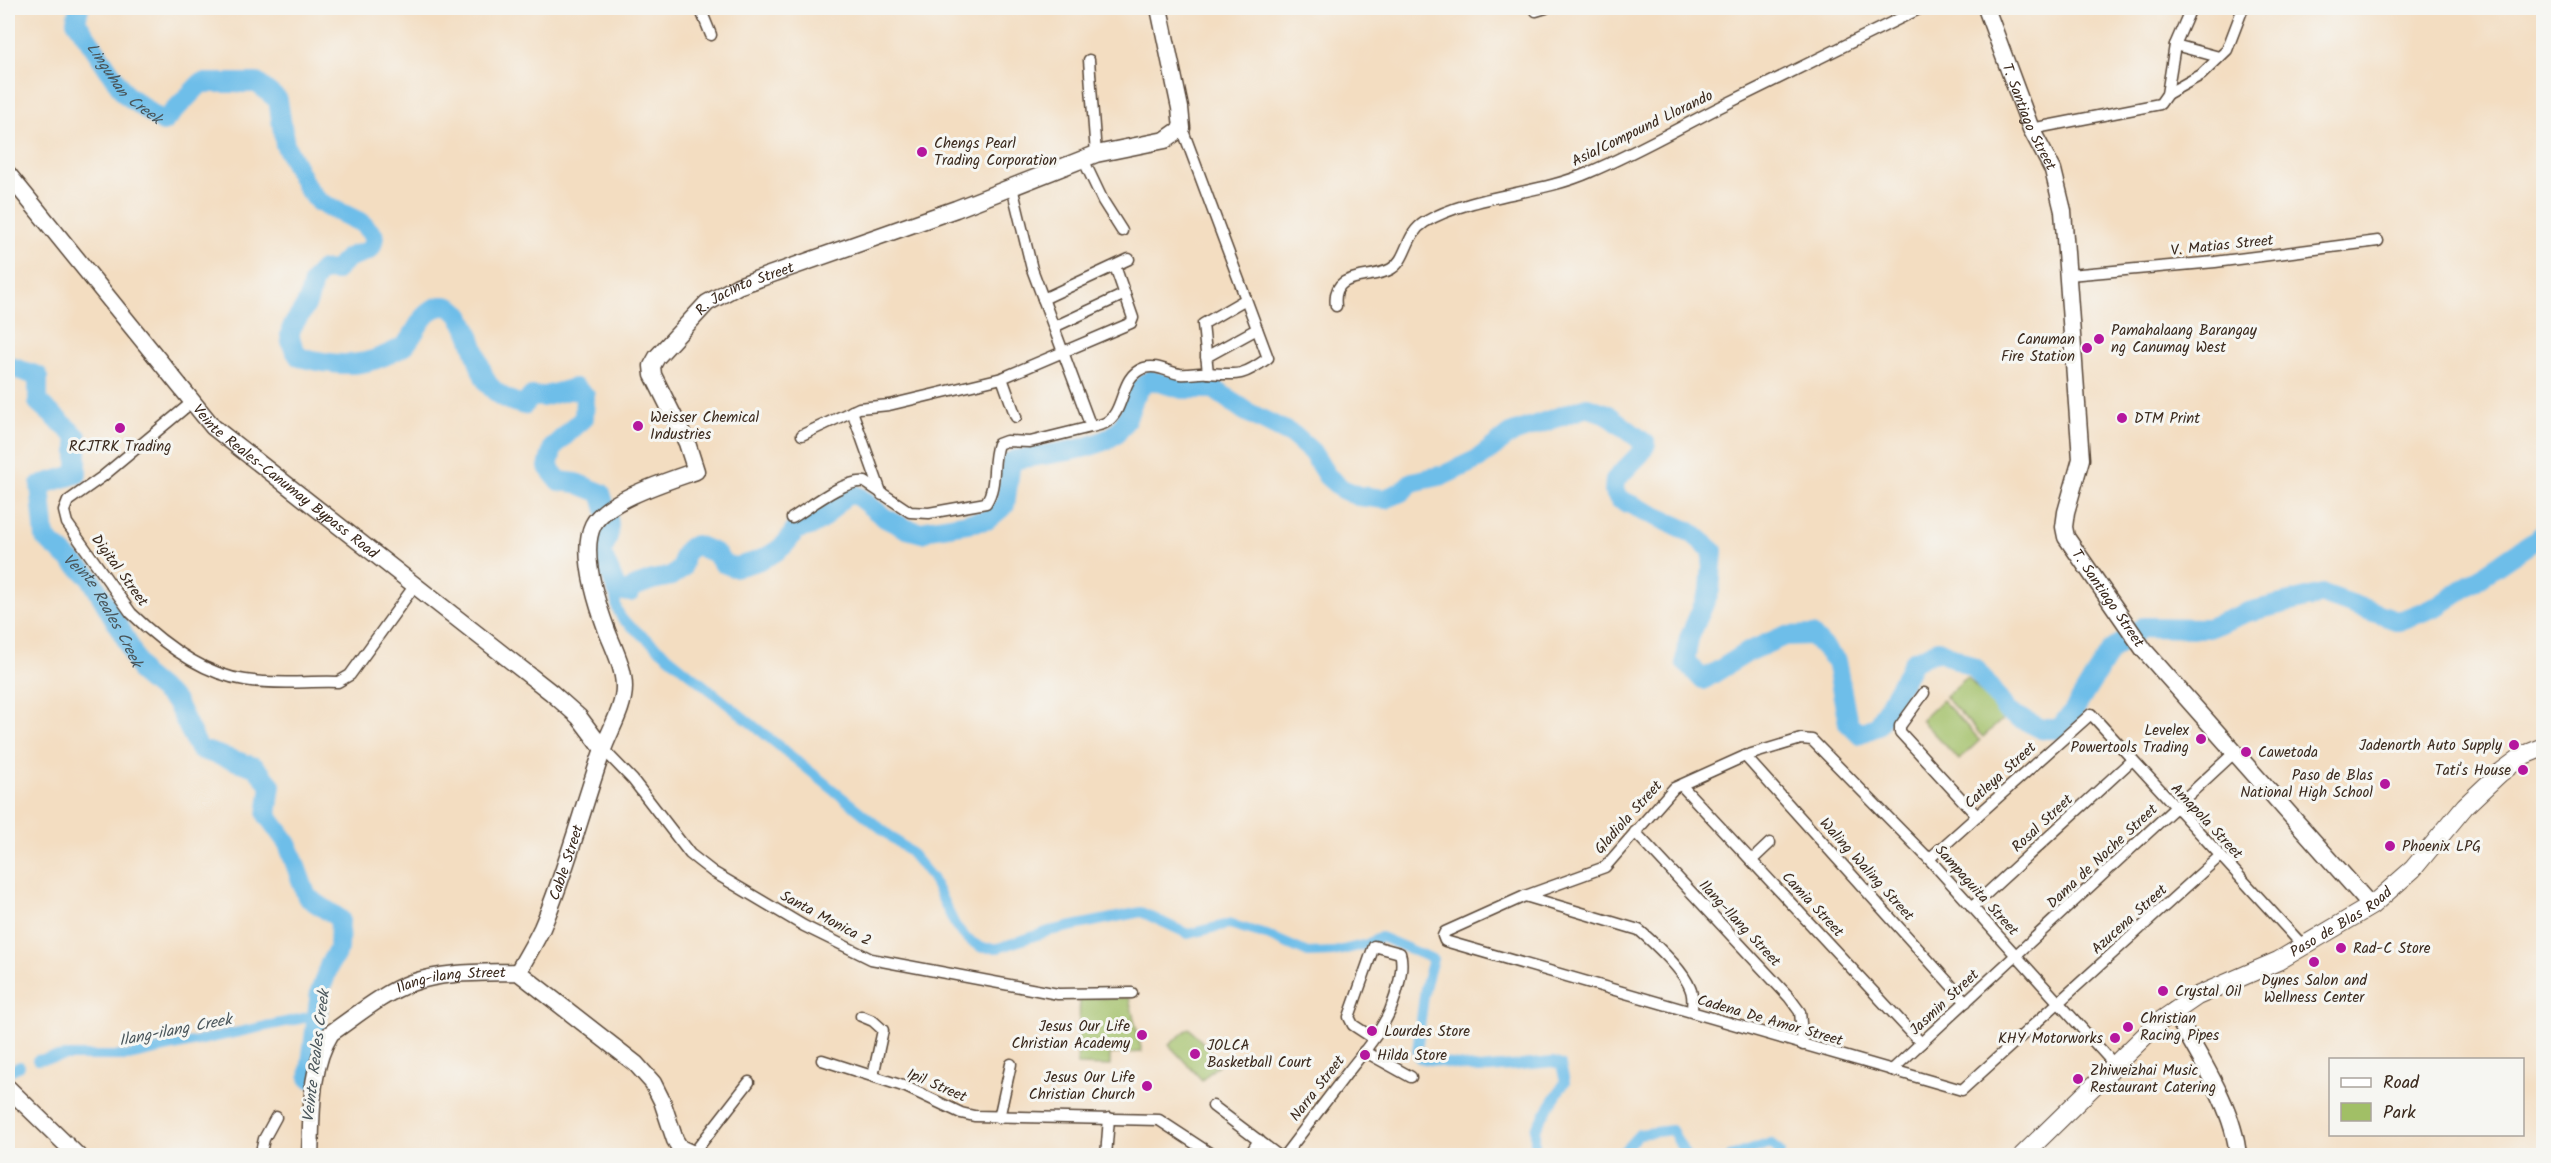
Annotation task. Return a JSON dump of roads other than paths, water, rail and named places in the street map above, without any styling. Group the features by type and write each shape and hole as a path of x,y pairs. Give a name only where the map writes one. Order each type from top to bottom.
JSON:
{"main road":[{"name":"Paso de Blas Road","path":"2022,1155 2114,1064 2174,1011 2198,996 2304,947 2371,906 2413,869 2465,806 2500,773 2524,755 2544,747"}],"street":[{"path":"700,8 711,35"},
{"path":"792,518 829,494 858,481 866,482 910,512 920,513 986,503 994,485 995,453 998,444 1006,441 1030,442 1105,423 1115,413 1128,382 1142,369 1156,367 1180,374 1208,373 1222,376 1242,374 1268,358 1182,128 1180,108 1159,8"},
{"name":"Asia/Compound Llorando","path":"1336,306 1334,296 1339,285 1352,278 1371,276 1393,268 1403,255 1410,235 1423,223 1449,210 1589,173 1920,8"},
{"name":"T. Santiago Street","path":"1986,8 2031,129 2053,170 2061,196 2070,275 2081,459 2064,527 2071,547 2144,650 2371,906"},
{"path":"2181,8 2184,24"},
{"path":"2031,129 2160,104 2167,94 2175,45 2191,8"},
{"path":"2167,94 2201,75 2227,50 2243,8"},
{"path":"2175,45 2219,57"},
{"path":"1089,60 1089,156 1104,201 1122,231"},
{"name":"R. Jacinto Street","path":"603,749 620,708 624,689 621,669 602,618 590,567 588,550 592,526 598,517 631,496 696,471 687,443 653,375 652,366 688,321 707,303 738,286 1012,188 1089,156 1165,140 1182,128"},
{"name":"Veinte Reales-Canumay Bypass Road","path":"8,174 190,403 235,446 567,705 603,749"},
{"path":"1012,188 1032,269 1091,427"},
{"name":"V. Matias Street","path":"2070,275 2215,262 2378,241"},
{"path":"1043,299 1129,259"},
{"path":"802,435 859,408 889,405 1002,378 1131,323 1133,318 1115,266"},
{"path":"1054,327 1125,294"},
{"path":"1208,373 1203,324 1246,299"},
{"path":"1206,357 1257,329"},
{"path":"1002,378 1016,417"},
{"name":"Digital Street","path":"190,403 102,477 68,501 64,511 67,523 131,613 142,624 189,659 228,676 246,680 338,682 350,675 415,585"},
{"path":"852,411 882,495"},
{"path":"1923,693 1899,726 1900,732 1977,816"},
{"name":"Catleya Street","path":"1929,859 2091,714"},
{"name":"Amapola Street","path":"2091,714 2131,761 2304,947"},
{"name":"Gladiola Street","path":"1445,941 1445,932 1525,896 1605,867 1668,793 1681,785 1745,756 1801,739 1812,740"},
{"name":"Sampaguita Street","path":"1812,740 1929,859 2114,1064"},
{"name":"Cable Street","path":"518,972 542,928 603,749"},
{"name":"Santa Monica 2","path":"603,749 633,780 690,854 713,872 850,950 871,959 1058,994 1132,993"},
{"name":"Dama de Noche Street","path":"2016,956 2234,753"},
{"name":"Waling Waling Street","path":"1745,756 1966,1002"},
{"name":"Rosal Street","path":"1972,907 2131,761"},
{"name":"Camia Street","path":"1681,785 1921,1043"},
{"name":"Ilang-Ilang Street","path":"1635,832 1789,998 1800,1012 1803,1045"},
{"path":"1752,860 1770,843"},
{"name":"Azucena Street","path":"2059,1003 2220,856"},
{"path":"1525,896 1639,930 1687,982 1693,996 1692,1012"},
{"name":"Cadena De Amor Street","path":"1445,941 1962,1090 2059,1003"},
{"name":"Narra Street","path":"1284,1155 1364,1051 1373,1038 1390,1011 1399,978 1401,956 1400,953 1374,946 1349,1017 1353,1025 1373,1038"},
{"name":"Jasmin Street","path":"1892,1070 2016,956"},
{"name":"Ilang-ilang Street","path":"310,1155 314,1080 326,1040 331,1033 384,997 410,983 448,975 518,972 636,1064 653,1083 680,1148 695,1155"},
{"path":"2174,1011 2224,1106 2234,1129 2238,1155"},
{"path":"861,1016 878,1024 883,1030 873,1076"},
{"path":"1364,1051 1411,1077"},
{"name":"Ipil Street","path":"822,1060 906,1087 961,1113 999,1118 1160,1120 1214,1155"},
{"path":"999,1118 1011,1064"},
{"path":"695,1155 749,1082"},
{"path":"8,1088 78,1155"},
{"path":"1213,1106 1279,1155"},
{"path":"260,1155 264,1139 276,1117"},
{"path":"1106,1155 1109,1118"},
{"path":"1249,1155 1259,1140"}],"waterway":[{"name":"Linguhan Creek","path":"79,8 76,21 125,94 163,122 201,83 257,83 278,100 285,145 307,188 319,202 362,223 374,236 372,247 369,250 348,258 335,271 323,270 315,279 307,303 291,328 293,348 299,357 342,364 373,360 405,345 425,316 435,308 442,306 451,308 459,315 471,338 484,377 489,385 501,395 524,405 532,396 542,397 575,388 585,396 584,418 553,447 548,467 559,481 576,483 601,493 609,523 608,537 601,552 617,590 630,592 634,587 652,580 672,576 682,568 684,555 689,548 696,545 715,553 723,563 733,567 760,560 785,544 795,529 821,520 837,503 851,493 885,518 907,529 922,533 931,529 987,520 1005,505 1011,462 1071,451 1100,443 1111,437 1125,422 1139,390 1151,380 1182,389 1214,389 1245,411 1293,435 1312,452 1327,476 1342,489 1358,496 1385,499 1401,492 1412,482 1444,475 1478,459 1510,434 1587,407 1607,414 1646,444 1641,453 1615,480 1614,491 1619,499 1692,533 1713,551 1710,590 1689,638 1685,661 1703,680 1748,652 1784,636 1812,635 1836,661 1848,723 1859,734 1877,726 1914,661 1938,650 1975,668 2008,712 2042,729 2058,729 2073,712 2111,650 2143,627 2208,628 2248,612 2323,594 2399,621 2438,606 2544,534"},
{"name":"Veinte Reales Creek","path":"8,366 38,376 38,402 77,437 77,474 40,485 45,538 90,577 127,641 142,674 176,702 199,749 255,767 271,785 267,815 288,844 307,897 340,919 339,949 330,963 320,992 309,1078"},
{"path":"612,580 617,609 622,619 910,852 932,878 955,925 967,939 982,948 998,948 1049,931 1141,912 1188,934 1229,924 1267,935 1308,953 1334,952 1367,944 1381,937 1433,959 1425,988 1417,1051 1419,1058 1479,1069 1553,1062 1561,1065 1565,1082 1535,1129 1535,1156"},
{"name":"Ilang-ilang Creek","path":"37,1060 65,1056 128,1056 318,1015"},
{"name":"Ilang-ilang Creek","path":"8,1072 20,1066"},
{"path":"1619,1156 1639,1134 1672,1130 1686,1156"},
{"path":"1731,1156 1771,1143 1780,1152 1779,1156"}],"place":[{"name":"Chengs Pearl Trading Corporation","path":"922,152"},
{"name":"Pamahalaang Barangay ng Canumay West","path":"2099,339"},
{"name":"Canuman Fire Station","path":"2087,348"},
{"name":"DTM Print","path":"2122,418"},
{"name":"Weisser Chemical Industries","path":"638,426"},
{"name":"RCJTRK Trading","path":"120,428"},
{"name":"Levelex Powertools Trading","path":"2201,739"},
{"name":"Jadenorth Auto Supply","path":"2514,745"},
{"name":"Cawetoda","path":"2246,752"},
{"name":"Tati's House","path":"2523,770"},
{"name":"Paso de Blas National High School","path":"2385,784"},
{"name":"Phoenix LPG","path":"2390,846"},
{"name":"Rad-C Store","path":"2341,948"},
{"name":"Dynes Salon and Wellness Center","path":"2314,962"},
{"name":"Crystal Oil","path":"2163,991"},
{"name":"Christian Racing Pipes","path":"2128,1027"},
{"name":"Lourdes Store","path":"1372,1031"},
{"name":"Jesus Our Life Christian Academy","path":"1142,1035"},
{"name":"KHY Motorworks","path":"2115,1038"},
{"name":"JOLCA Basketball Court","path":"1195,1054"},
{"name":"Hilda Store","path":"1365,1055"},
{"name":"Zhiweizhai Music Restaurant Catering","path":"2078,1079"},
{"name":"Jesus Our Life Christian Church","path":"1147,1086"}]}
